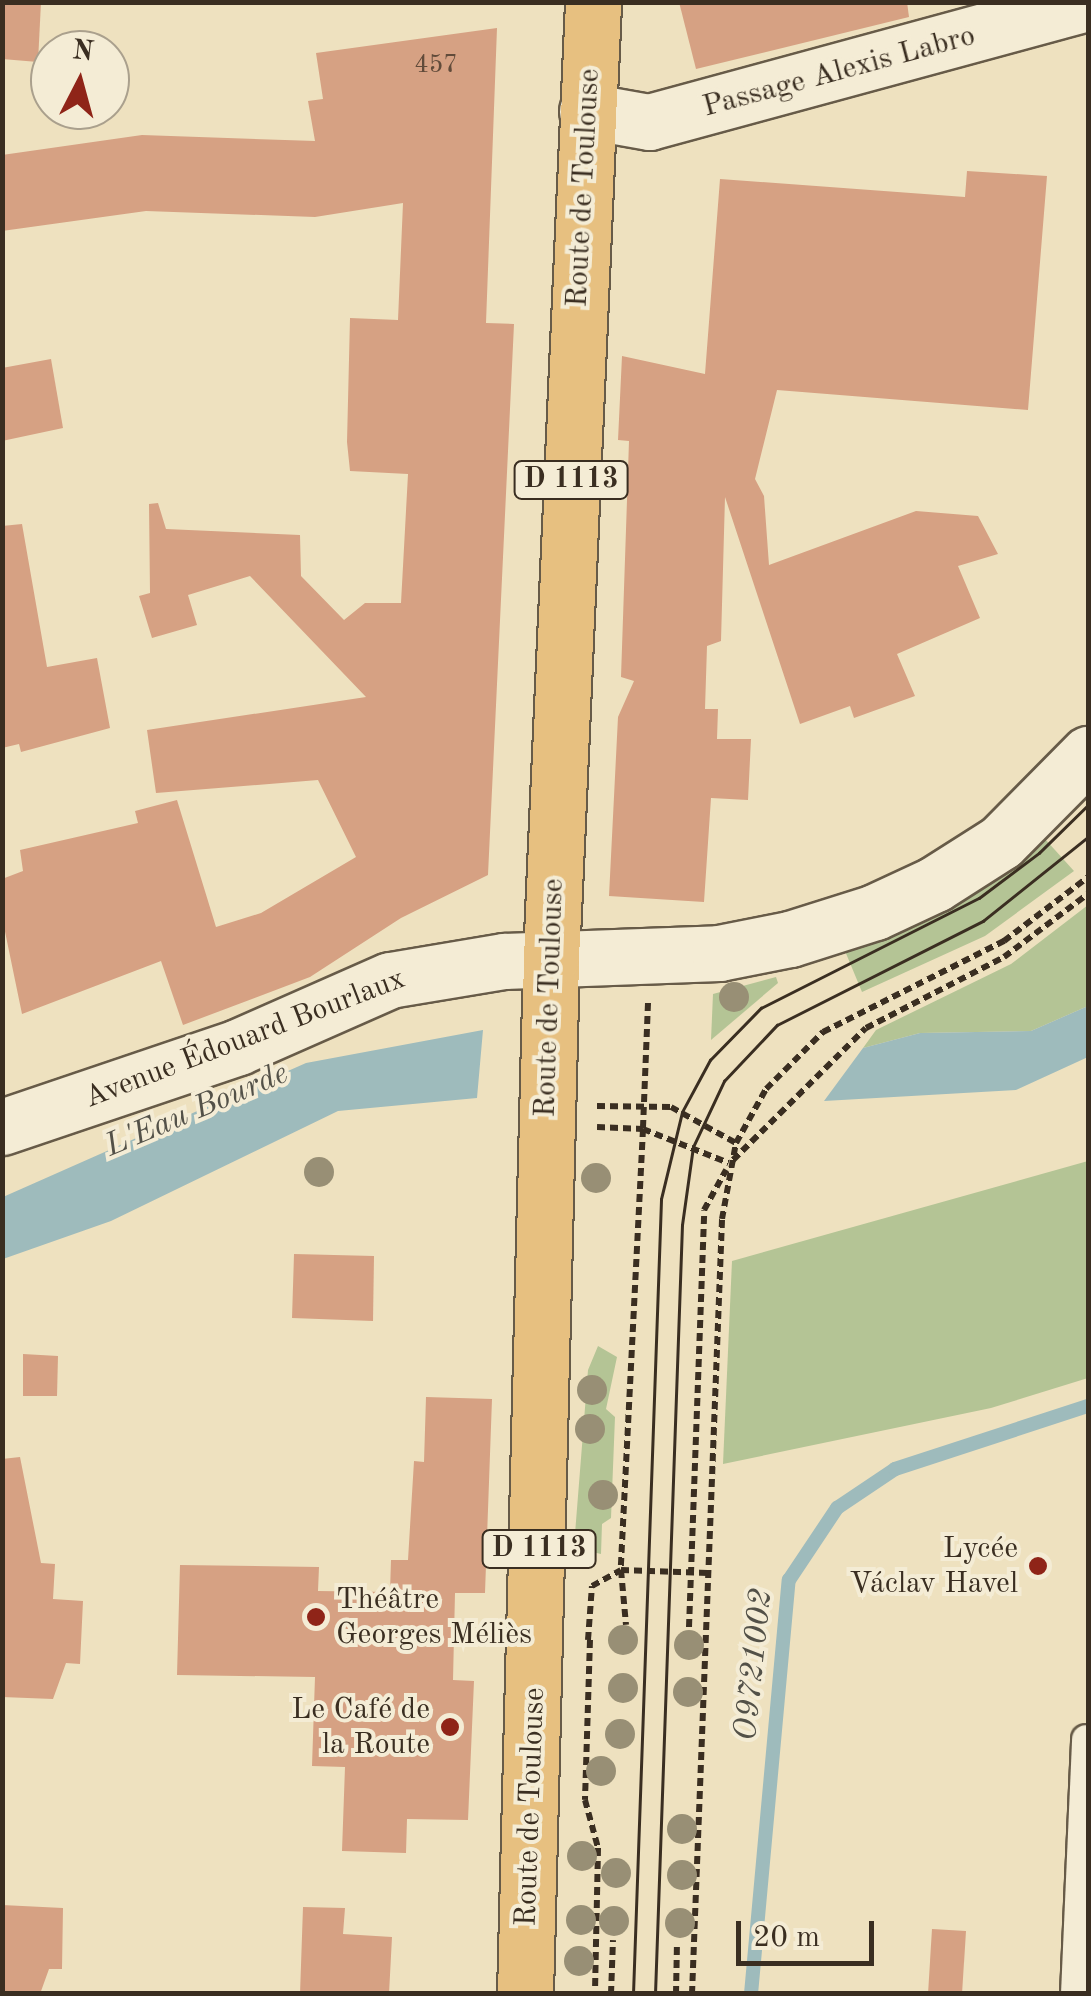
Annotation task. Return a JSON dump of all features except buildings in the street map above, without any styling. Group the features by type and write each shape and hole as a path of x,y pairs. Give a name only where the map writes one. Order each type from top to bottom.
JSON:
{"main road":[{"name":"Route de Toulouse","path":"525,1994 564,1638 546,1104 594,2"}],"street":[{"name":"Passage Alexis Labro","path":"587,111 650,122 1057,7"},
{"name":"Avenue Édouard Bourlaux","path":"2,1128 238,1047 390,980 457,966 551,958 719,953 790,940 875,912 935,884 1001,842 1088,754"}],"lane":[{"path":"1076,1994 1086,1739"}],"path":[{"path":"689,1627 704,1210 736,1143 766,1089 823,1032 1004,940 1088,877"},
{"path":"692,1994 729,1163 866,1028 1004,957 1088,894"},
{"path":"546,1104 671,1107 736,1143"},
{"path":"626,1625 622,1570 643,1129"},
{"path":"595,1994 598,1848 585,1800 564,1638 592,1586 622,1570 708,1573"},
{"path":"611,1994 613,1940"},
{"path":"676,1994 677,1942"}],"green space":[{"path":"1045,839 1074,871 985,936 862,992 845,951 960,901"},
{"path":"1088,905 1088,1006 1031,1031 920,1033 863,1048 876,1030 1011,964"},
{"path":"776,977 778,983 711,1040 713,994"},
{"path":"1088,1161 1088,1378 991,1408 723,1464 732,1261"},
{"path":"598,1346 617,1357 606,1409 615,1417 611,1518 602,1524 601,1554 584,1550 573,1559 588,1370"}],"water":[{"path":"1088,1006 1088,1057 1016,1090 824,1101 863,1048 920,1033 1031,1031"},
{"path":"483,1030 477,1098 338,1111 111,1221 3,1259 3,1197 306,1063"}],"waterway":[{"name":"O9721002","path":"751,1994 789,1580 837,1508 895,1469 1088,1406"}],"tram line":[{"path":"633,1994 661,1199 682,1112 710,1060 761,1008 979,898 1039,853 1088,805"},
{"path":"655,1994 682,1225 693,1147 724,1081 777,1025 983,921 1088,837"}],"place":[{"name":"Lycée Václav Havel","path":"1038,1566"},
{"name":"Théâtre Georges Méliès","path":"316,1617"},
{"name":"Le Café de la Route","path":"450,1727"}],"water label":[{"name":"L'Eau Bourde","path":"197,1111"}]}
